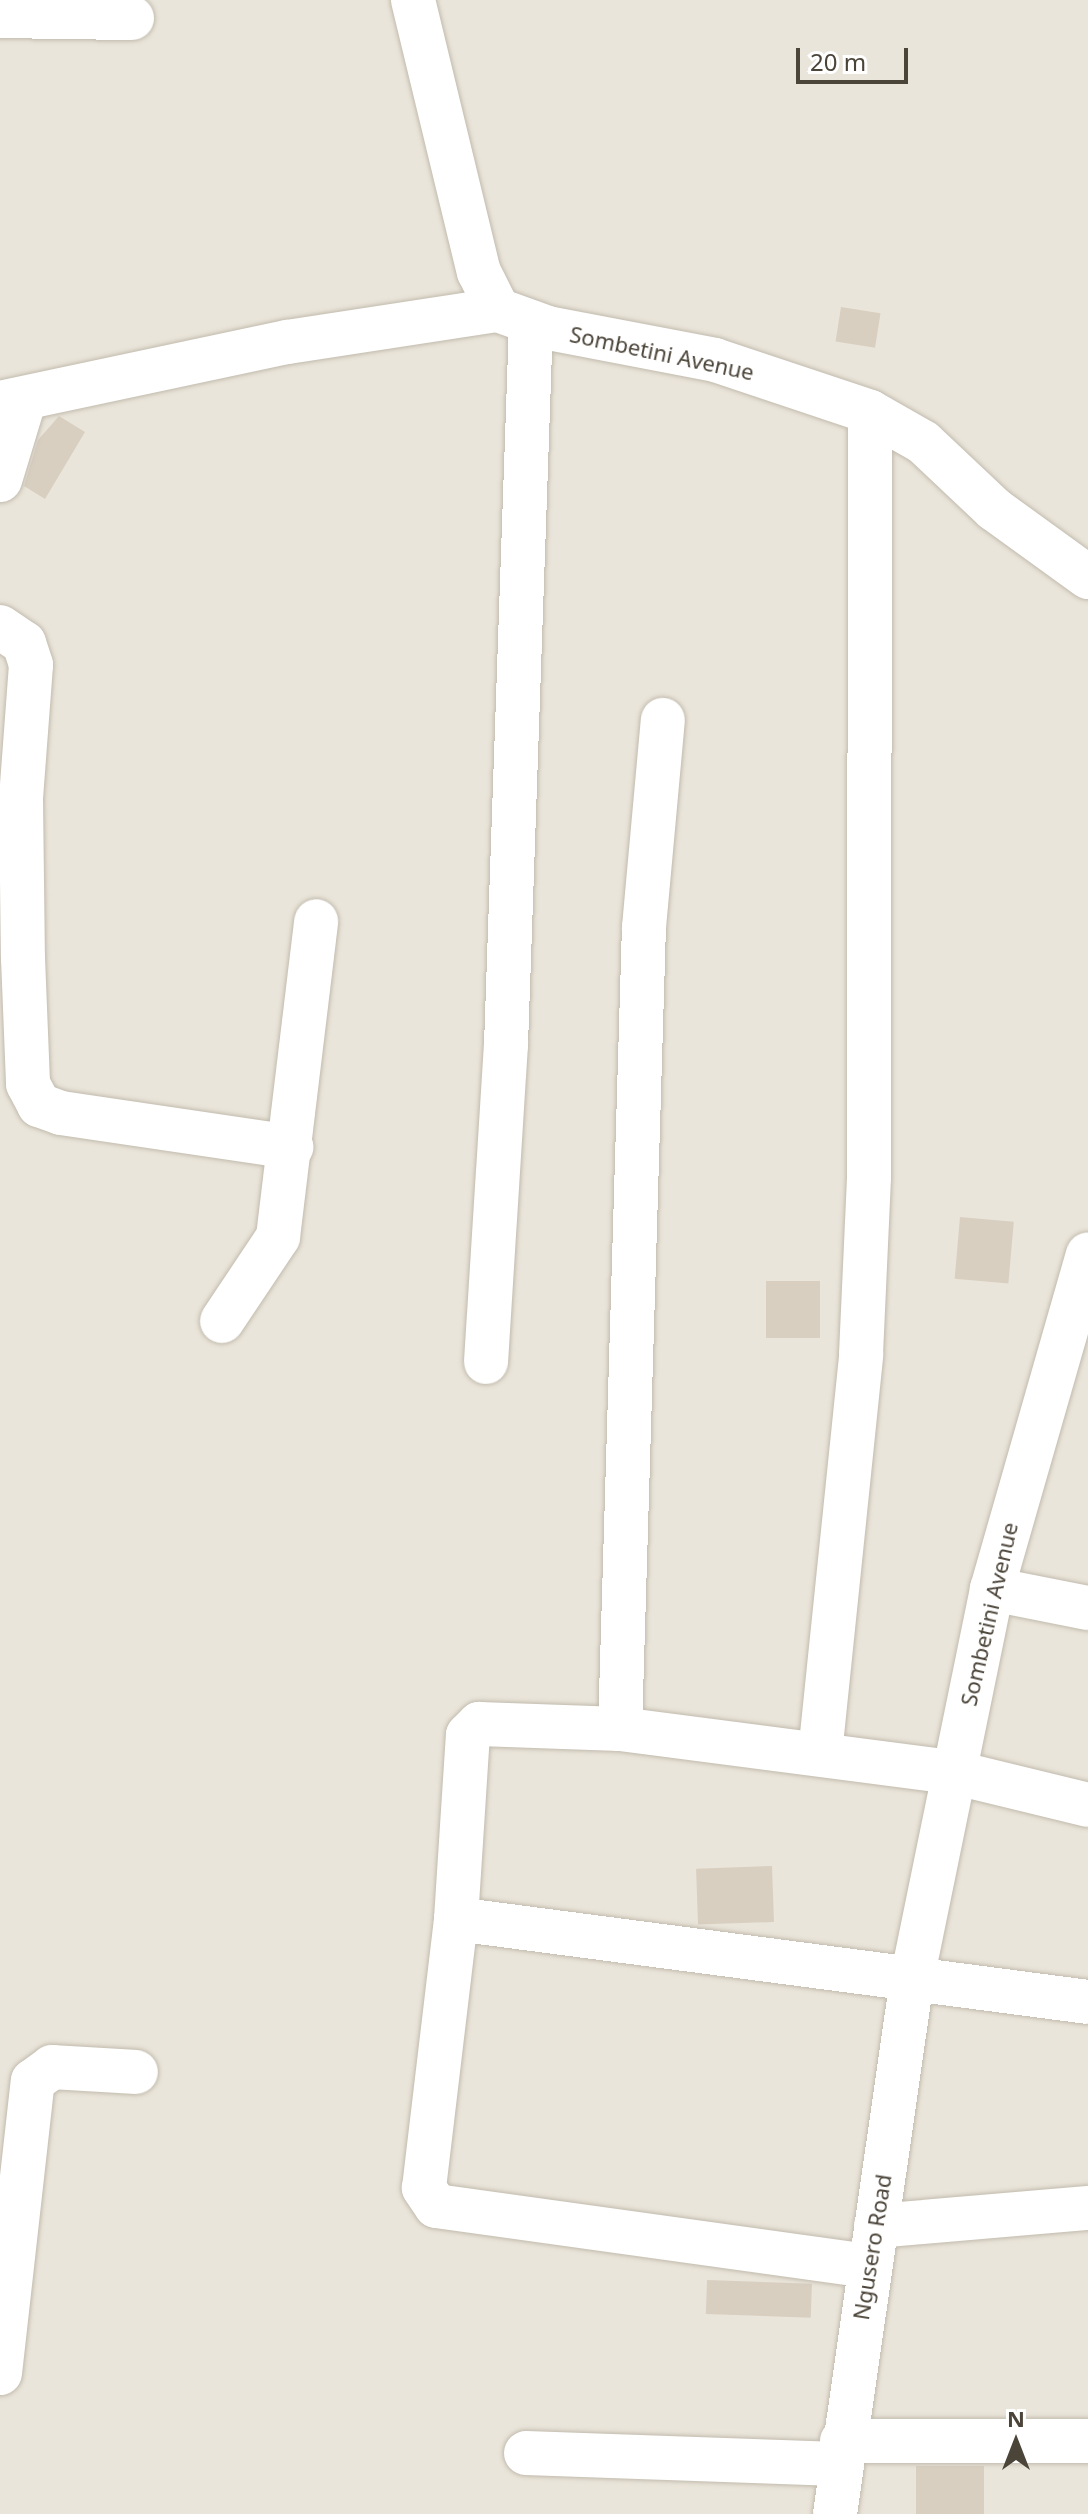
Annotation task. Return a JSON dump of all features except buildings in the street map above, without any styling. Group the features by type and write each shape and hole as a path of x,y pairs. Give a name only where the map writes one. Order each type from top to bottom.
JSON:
{"street":[{"path":"413,0 479,272 515,316 506,1045 486,1362"},
{"path":"0,16 132,18"},
{"path":"0,480 12,402 288,342 515,316"},
{"name":"Sombetini Avenue","path":"515,316 715,360 870,412 923,442 994,509 1088,577"},
{"path":"820,1754 861,1354 869,1177 870,412"},
{"path":"0,627 24,643 31,665 21,799 22,942 28,1084 39,1105 73,1115 292,1147"},
{"path":"620,1729 644,927 663,720"},
{"path":"222,1321 275,1249 292,1147 316,921"},
{"name":"Sombetini Avenue","path":"912,1979 992,1589 1088,1254"},
{"path":"992,1589 1088,1608"},
{"path":"1088,1805 953,1772 820,1754 620,1729 479,1724 468,1735 456,1919 424,2188 436,2206 872,2246 1088,2208"},
{"path":"456,1919 1088,2002"},
{"name":"Ngusero Road","path":"835,2514 840,2452 912,1979"},
{"path":"0,2373 33,2081 52,2067 136,2072"},
{"path":"526,2453 840,2452 1088,2441"}],"shaded area":[{"path":"0,0 1088,0 1088,2514 0,2514"}]}
